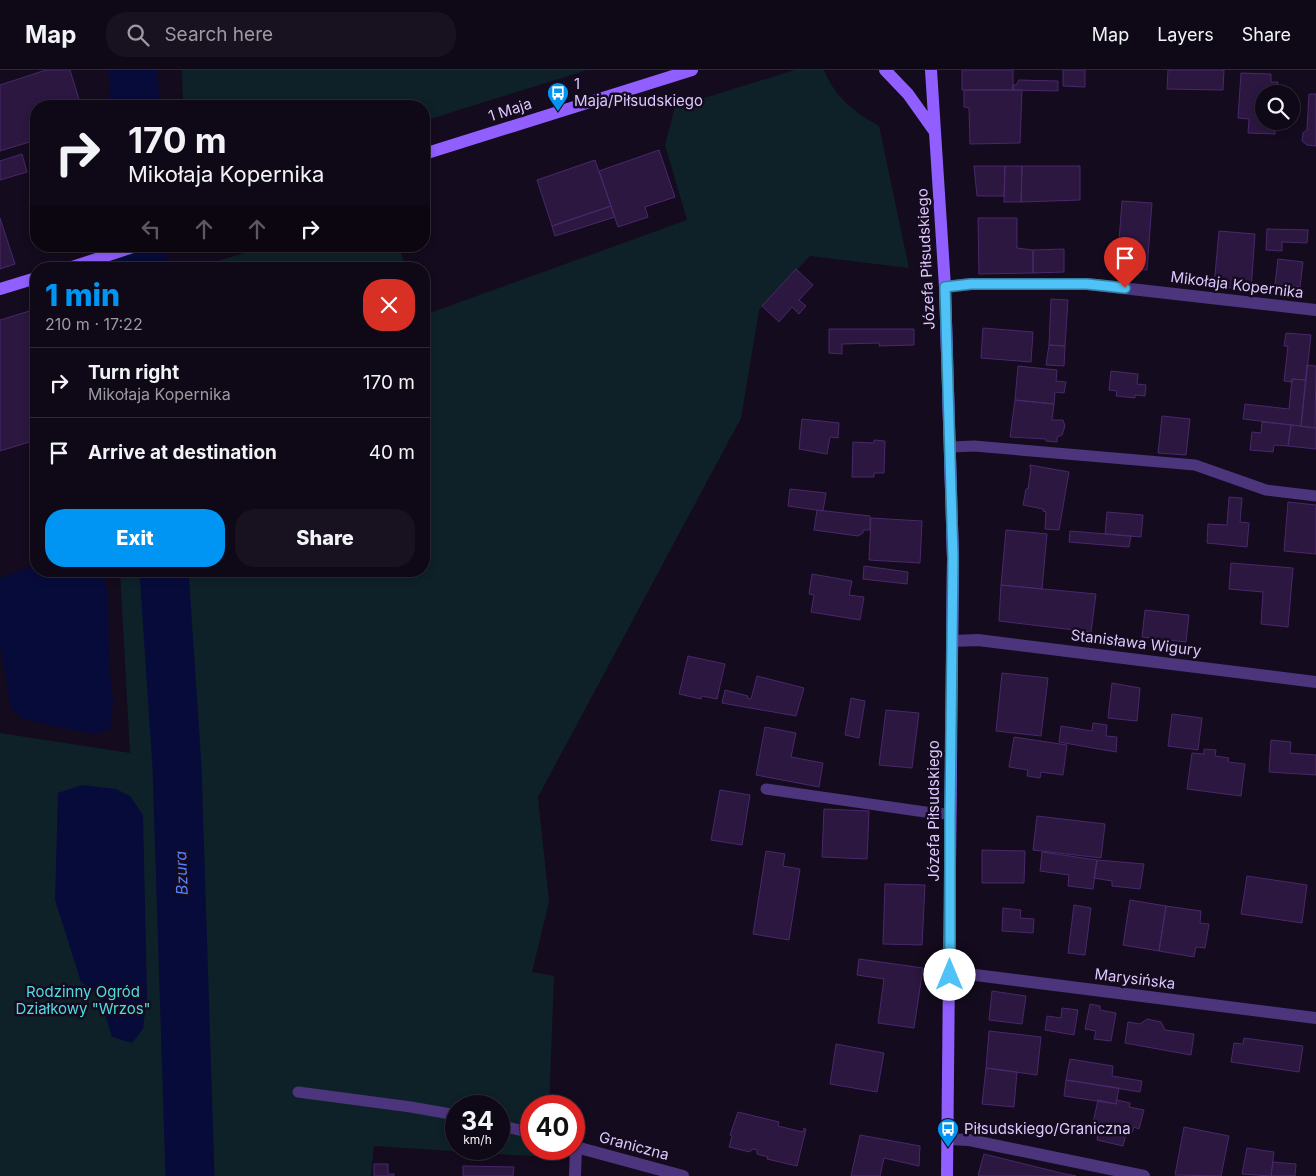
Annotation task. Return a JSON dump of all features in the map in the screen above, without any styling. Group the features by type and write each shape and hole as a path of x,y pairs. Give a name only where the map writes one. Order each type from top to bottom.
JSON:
{"street":[{"name":"1 Maja","path":"430,152 692,70"},
{"path":"885,70 908,94 935,132"},
{"name":"Józefa Piłsudskiego","path":"931,70 945,287 953,558 947,1176"},
{"path":"88,262 119,252"},
{"path":"0,290 30,280"},
{"name":"Mikołaja Kopernika","path":"945,287 971,284 1087,284 1316,310"},
{"name":"Stanisława Wigury","path":"952,640 978,640 1316,682"},
{"name":"Marysińska","path":"950,975 975,975 1316,1018"},
{"path":"947,1139 969,1140 1144,1176"},
{"name":"Graniczna","path":"585,1149 683,1176"},
{"path":"575,1160 575,1176"}],"lane":[{"path":"951,447 974,446 1196,465 1266,490 1316,496"},
{"path":"766,789 932,814 950,814"},
{"path":"298,1092 445,1113"}],"green space":[{"path":"182,70 587,70 430,119 430,100 183,100"},
{"name":"Rodzinny Ogród Działkowy \"Wrzos\"","path":"795,70 824,70 828,80 846,103 879,126 909,268 810,256 759,310 741,418 538,797 549,902 532,972 554,976 549,1095 520,1095 520,1155 510,1155 510,1095 445,1095 445,1151 374,1146 371,1176 0,1176 0,733 130,753 120,577 430,577 430,313 687,220 665,145 675,107"},
{"path":"248,252 401,252 404,262 214,262"}],"shaded area":[{"path":"30,567 30,577 104,577 108,594 109,664 113,702 110,730 92,734 22,719 11,707 0,646 0,578"},
{"path":"82,785 116,789 130,796 143,815 147,996 143,1029 132,1043 112,1037 99,994 81,982 55,900 58,793"}],"building":[{"path":"46,70 70,70 79,100 30,100 30,142 0,151 0,85"},
{"path":"962,70 1013,70 1013,90 962,90"},
{"path":"1063,70 1085,70 1085,87 1063,86"},
{"path":"1168,70 1224,70 1223,90 1167,89"},
{"path":"1241,73 1271,74 1271,82 1278,82 1278,85 1255,85 1255,130 1275,130 1275,134 1248,133 1249,119 1238,118"},
{"path":"1019,80 1058,81 1058,91 1013,90 1013,85 1016,85"},
{"path":"964,90 1022,90 1020,143 970,144 969,108 964,107"},
{"path":"1309,94 1316,94 1316,146 1307,145 1302,141 1303,133 1307,130"},
{"path":"659,150 675,197 645,207 648,217 618,227 599,171"},
{"path":"22,154 27,172 0,180 0,161"},
{"path":"595,160 611,206 552,226 537,180"},
{"path":"974,166 1005,166 1004,196 977,196"},
{"path":"1005,166 1022,166 1021,202 1004,202"},
{"path":"1022,166 1080,166 1080,200 1021,202"},
{"path":"1122,201 1152,203 1147,270 1117,268"},
{"path":"611,206 615,217 555,236 552,226"},
{"path":"0,218 15,264 0,269"},
{"path":"978,218 1017,218 1017,248 1033,250 1033,273 979,274"},
{"path":"1267,229 1308,230 1307,243 1282,242 1282,251 1266,250"},
{"path":"1219,231 1255,234 1251,290 1214,286"},
{"path":"1064,249 1064,272 1033,273 1033,250"},
{"path":"1278,259 1303,262 1300,287 1275,284"},
{"path":"796,269 813,285 799,300 806,306 799,314 792,307 779,322 762,306"},
{"path":"1051,299 1068,300 1065,346 1049,345"},
{"path":"30,311 30,442 0,451 0,320"},
{"path":"983,328 1033,332 1031,362 981,358"},
{"path":"829,329 914,329 914,345 879,346 880,343 842,344 842,354 829,353"},
{"path":"1286,333 1311,335 1306,380 1292,379 1292,382 1284,381 1288,346 1284,346"},
{"path":"1049,345 1065,346 1064,366 1046,365"},
{"path":"1307,365 1316,366 1315,428 1301,426"},
{"path":"1018,366 1057,370 1056,381 1066,382 1064,393 1055,392 1054,404 1015,400"},
{"path":"1111,371 1138,374 1137,384 1146,385 1145,396 1135,395 1135,398 1116,396 1117,391 1109,390"},
{"path":"1292,379 1306,380 1301,426 1243,419 1245,404 1289,409"},
{"path":"1015,400 1054,404 1052,420 1063,420 1065,426 1062,435 1057,437 1057,442 1046,441 1046,439 1010,437"},
{"path":"1162,416 1190,419 1186,455 1158,453"},
{"path":"802,419 839,423 838,438 830,437 827,454 799,449"},
{"path":"1262,422 1291,425 1288,446 1274,445 1273,452 1250,450 1252,432 1261,433"},
{"path":"1291,425 1316,428 1316,449 1288,446"},
{"path":"874,440 885,441 884,473 874,473 874,477 852,477 853,442 874,443"},
{"path":"1030,465 1069,472 1059,530 1045,529 1046,512 1043,509 1023,505 1026,489 1028,489"},
{"path":"790,489 826,493 823,511 788,506"},
{"path":"1229,497 1242,498 1240,522 1249,523 1247,547 1207,543 1208,524 1227,525"},
{"path":"1288,502 1316,505 1316,554 1284,551"},
{"path":"817,510 870,516 870,530 863,530 863,533 858,536 814,530"},
{"path":"1107,512 1143,515 1141,537 1105,534"},
{"path":"871,518 922,521 920,563 869,560"},
{"path":"1006,530 1047,534 1042,589 1001,585"},
{"path":"1070,531 1131,536 1129,547 1069,542"},
{"path":"1231,563 1293,568 1288,627 1261,624 1263,592 1229,589"},
{"path":"864,566 908,572 907,584 863,579"},
{"path":"812,574 852,581 849,595 864,597 860,620 811,612 814,595 809,594"},
{"path":"1001,585 1096,594 1091,632 999,621"},
{"path":"1145,610 1189,615 1186,642 1142,637"},
{"path":"688,656 725,664 717,699 702,696 701,699 679,694"},
{"path":"1002,673 1048,678 1041,736 996,731"},
{"path":"757,676 804,688 796,716 722,703 725,690 748,696 747,698 751,699"},
{"path":"1112,683 1140,688 1137,721 1108,718"},
{"path":"851,698 865,701 859,738 845,735"},
{"path":"886,710 919,713 912,768 879,765"},
{"path":"1172,714 1202,718 1198,750 1168,746"},
{"path":"1093,723 1107,725 1106,736 1117,737 1116,752 1059,742 1061,726 1092,731"},
{"path":"765,727 796,733 791,757 823,763 819,787 756,775"},
{"path":"1014,737 1067,745 1063,775 1041,772 1040,778 1027,776 1028,770 1009,767"},
{"path":"1271,740 1291,742 1290,753 1316,755 1316,775 1269,772"},
{"path":"1204,749 1216,750 1215,756 1229,758 1228,762 1245,764 1241,796 1187,789 1192,753 1204,754"},
{"path":"720,790 750,795 742,845 711,840"},
{"path":"824,809 869,811 867,859 822,857"},
{"path":"1037,816 1105,824 1101,858 1033,850"},
{"path":"982,850 1025,851 1024,883 982,883"},
{"path":"766,851 785,854 783,866 800,869 789,940 753,934"},
{"path":"1042,852 1097,860 1093,889 1068,886 1069,875 1040,871"},
{"path":"1097,860 1144,864 1140,889 1112,886 1112,881 1094,878"},
{"path":"1247,876 1307,885 1302,923 1241,914"},
{"path":"885,884 925,885 922,945 883,944"},
{"path":"1130,900 1166,906 1159,951 1123,945"},
{"path":"1074,905 1091,908 1085,955 1068,953"},
{"path":"1166,906 1201,911 1200,923 1209,924 1205,948 1196,947 1194,957 1159,951"},
{"path":"1003,908 1021,910 1020,918 1034,919 1033,933 1002,931"},
{"path":"859,959 923,968 914,1028 878,1023 884,979 857,975"},
{"path":"992,991 1026,996 1022,1024 989,1020"},
{"path":"1090,1004 1100,1006 1100,1010 1116,1013 1111,1041 1094,1039 1096,1031 1085,1029"},
{"path":"1062,1008 1078,1010 1074,1035 1045,1030 1047,1016 1061,1018"},
{"path":"1147,1019 1161,1022 1165,1030 1194,1034 1191,1055 1125,1043 1128,1022 1140,1024"},
{"path":"989,1031 1041,1037 1037,1075 986,1068"},
{"path":"1244,1038 1303,1046 1299,1072 1231,1062 1234,1043 1243,1044"},
{"path":"836,1044 884,1053 877,1092 830,1084"},
{"path":"1070,1059 1113,1066 1112,1076 1142,1081 1140,1092 1066,1080"},
{"path":"986,1068 1017,1072 1014,1107 982,1104"},
{"path":"1066,1080 1119,1088 1116,1104 1064,1096"},
{"path":"1098,1100 1116,1104 1117,1100 1130,1103 1129,1107 1144,1110 1139,1129 1134,1127 1131,1135 1126,1134 1123,1146 1097,1140 1099,1128 1092,1127"},
{"path":"738,1112 779,1122 778,1126 803,1132 804,1128 806,1129 797,1166 767,1159 768,1157 757,1154 757,1150 752,1149 750,1152 729,1147 732,1136 730,1135"},
{"path":"1184,1127 1229,1136 1221,1176 1175,1175"},
{"path":"860,1135 920,1146 919,1166 884,1158 880,1176 851,1176"},
{"path":"1247,1148 1274,1152 1271,1176 1242,1174"},
{"path":"984,1154 1076,1176 981,1176 978,1175"},
{"path":"1273,1162 1296,1164 1295,1176 1271,1176"},
{"path":"374,1164 388,1164 388,1174 394,1174 394,1176 374,1176"},
{"path":"463,1166 514,1167 513,1176 463,1176"}],"waterway":[{"name":"Bzura","path":"133,70 135,100"},
{"name":"Bzura","path":"143,252 143,262"},
{"name":"Bzura","path":"164,577 177,767 190,1176"}],"place":[{"name":"1 Maja/Piłsudskiego","path":"558,112"},
{"name":"Piłsudskiego/Graniczna","path":"948,1148"}],"route":[{"path":"950,975 953,558 945,287 971,284 1087,284 1125,288"}]}
